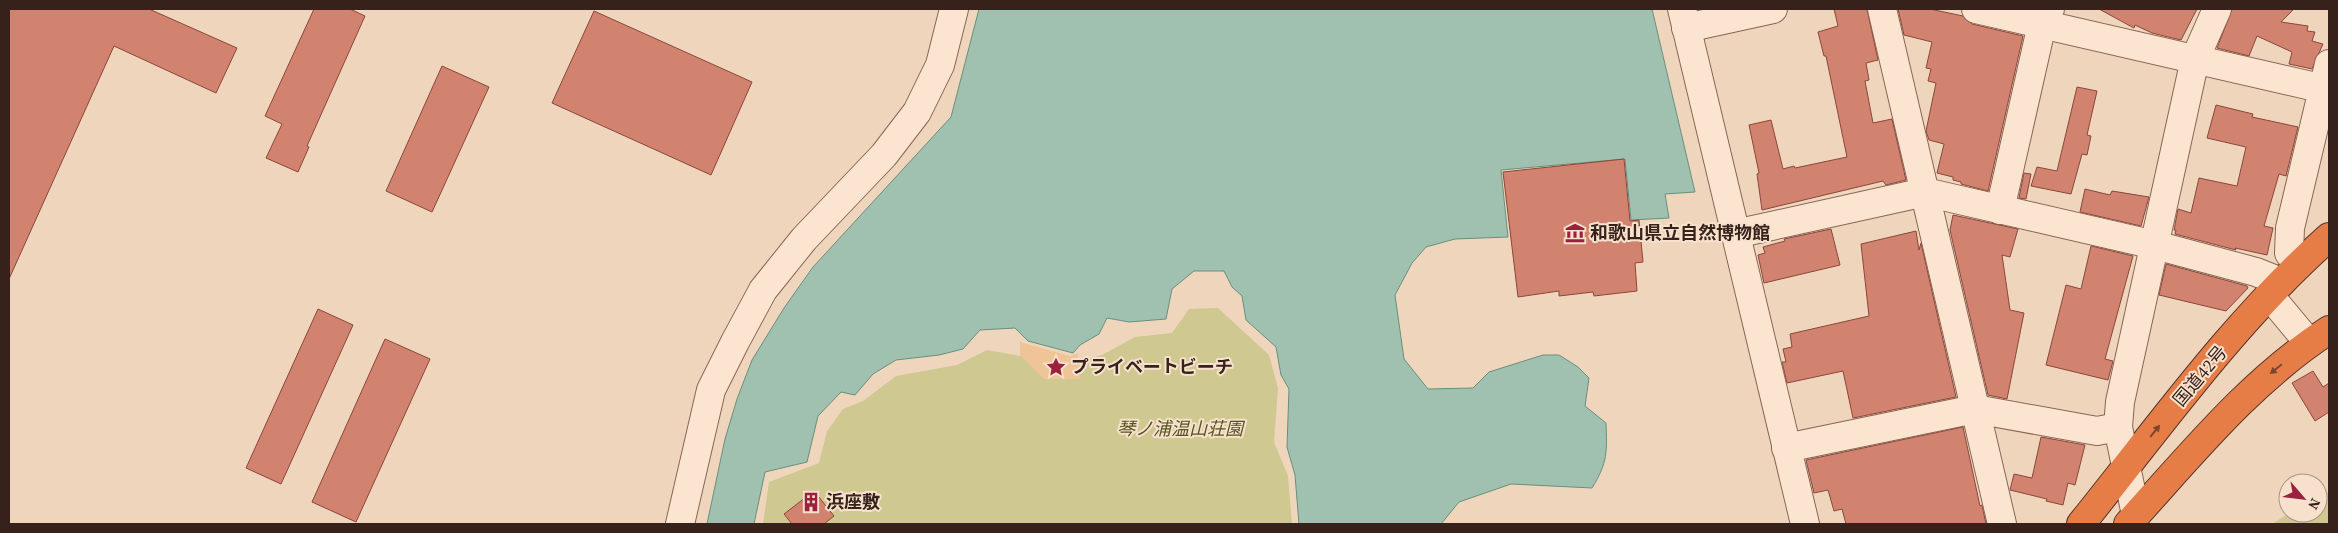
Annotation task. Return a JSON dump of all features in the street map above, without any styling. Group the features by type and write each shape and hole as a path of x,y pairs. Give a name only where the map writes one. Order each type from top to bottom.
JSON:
{"highway":[{"name":"国道42号","path":"2081,524 2126,467 2283,280 2329,238"},
{"path":"2132,520 2231,411 2269,375 2319,336"}],"street":[{"path":"680,524 711,390 762,290 804,239 884,155 917,112 940,65 954,9"},
{"path":"1773,9 1684,18 1805,524"},
{"path":"1882,9 2002,524"},
{"path":"1976,9 2046,16 2195,59 2327,81 2290,228 2289,253 2283,280"},
{"path":"2132,520 2126,467 2118,427 2120,402 2195,59 2217,9"},
{"path":"2000,210 2046,16"},
{"path":"1735,234 1925,192 2155,245 2283,280 2319,336"},
{"path":"1786,448 1975,409 2096,431 2118,427"}],"green space":[{"name":"琴ノ浦温山荘園","path":"1218,308 1269,355 1278,388 1274,442 1288,476 1292,524 763,524 769,482 819,463 827,431 843,409 863,401 896,376 957,365 987,350 1066,364 1102,355 1135,337 1172,333 1189,309"},
{"path":"2328,492 2329,524 2272,524 2278,520 2278,523 2328,523"}],"sand":[{"name":"プライベートビーチ","path":"1020,342 1070,356 1078,353 1080,379 1044,379 1020,355"}],"shaded area":[{"path":"979,9 1652,9 1695,192 1665,194 1669,218 1631,220 1625,159 1501,170 1508,237 1455,239 1426,247 1412,263 1395,295 1404,359 1428,389 1473,388 1489,372 1543,355 1559,355 1578,367 1589,378 1585,406 1606,423 1604,464 1592,488 1511,484 1459,502 1441,524 1299,524 1295,475 1287,447 1289,389 1281,375 1276,347 1246,320 1242,296 1232,287 1224,271 1194,271 1172,289 1166,319 1129,322 1107,318 1099,334 1080,345 1073,353 1028,341 1015,328 980,330 963,349 939,355 896,360 873,374 855,395 841,392 818,416 807,462 765,472 754,524 707,524 725,439 737,399 752,360 784,308 813,267 951,117"}],"building":[{"path":"9,9 149,9 237,48 216,93 114,46 9,279"},
{"path":"314,9 350,9 365,16 307,146 309,147 298,172 266,158 282,124 265,116"},
{"path":"1834,9 1867,9 1878,60 1866,63 1869,80 1865,81 1873,123 1892,119 1906,180 1886,185 1883,181 1762,210 1757,174 1759,173 1749,125 1771,120 1783,169 1847,157 1826,56 1824,56 1818,32 1838,26"},
{"path":"1898,9 1930,9 1963,16 1972,24 2023,36 1988,191 1961,184 1961,182 1953,180 1953,177 1937,173 1944,144 1929,140 1926,131 1936,83 1928,81 1931,69 1926,68 1932,42 1904,35"},
{"path":"2099,9 2197,9 2181,40 2152,33 2135,25 2134,28"},
{"path":"2232,9 2294,9 2281,22 2308,26 2307,31 2315,32 2312,41 2323,44 2312,69 2289,64 2292,52 2257,36 2249,56 2217,48"},
{"path":"594,11 752,82 711,175 552,103"},
{"path":"442,66 489,87 432,212 386,191"},
{"path":"2077,87 2097,91 2087,135 2091,136 2087,155 2082,154 2071,194 2031,186 2037,167 2057,171"},
{"path":"2216,105 2253,114 2252,117 2298,127 2286,176 2279,174 2264,226 2273,228 2267,255 2235,248 2236,250 2175,234 2178,209 2191,213 2199,178 2237,186 2246,147 2207,138"},
{"name":"和歌山県立自然博物館","path":"1624,159 1630,221 1639,220 1643,262 1635,263 1637,291 1594,296 1593,292 1559,296 1559,291 1518,297 1503,172"},
{"path":"2024,173 2031,174 2026,199 2019,198"},
{"path":"2085,189 2110,195 2112,191 2149,197 2141,226 2080,212"},
{"path":"1953,215 2018,229 2010,257 2002,255 2010,310 2024,313 2007,399 1988,395 1950,230"},
{"path":"1831,229 1840,265 1764,283 1758,255 1765,253 1763,247 1785,241 1784,239"},
{"path":"1916,231 1919,250 1921,243 1956,397 1853,418 1843,371 1787,383 1782,362 1786,362 1783,349 1792,347 1790,334 1869,316 1861,244"},
{"path":"2091,246 2133,256 2105,359 2113,361 2108,380 2046,365 2066,285 2081,289"},
{"path":"2166,264 2247,286 2248,288 2226,311 2159,295"},
{"path":"318,309 353,325 281,484 246,468"},
{"path":"385,339 430,359 356,522 312,502"},
{"path":"2313,371 2323,387 2329,383 2329,412 2315,421 2292,383"},
{"path":"1963,427 1980,506 1982,505 1986,524 1846,524 1842,509 1834,511 1828,490 1814,493 1806,460"},
{"path":"2041,437 2085,445 2075,485 2068,483 2063,505 2010,490 2014,474 2032,478"},
{"name":"浜座敷","path":"814,491 834,516 824,524 792,524 784,514"}],"place":[{"name":"和歌山県立自然博物館","path":"1575,233"},
{"name":"プライベートビーチ","path":"1056,367"},
{"name":"浜座敷","path":"811,502"}]}
